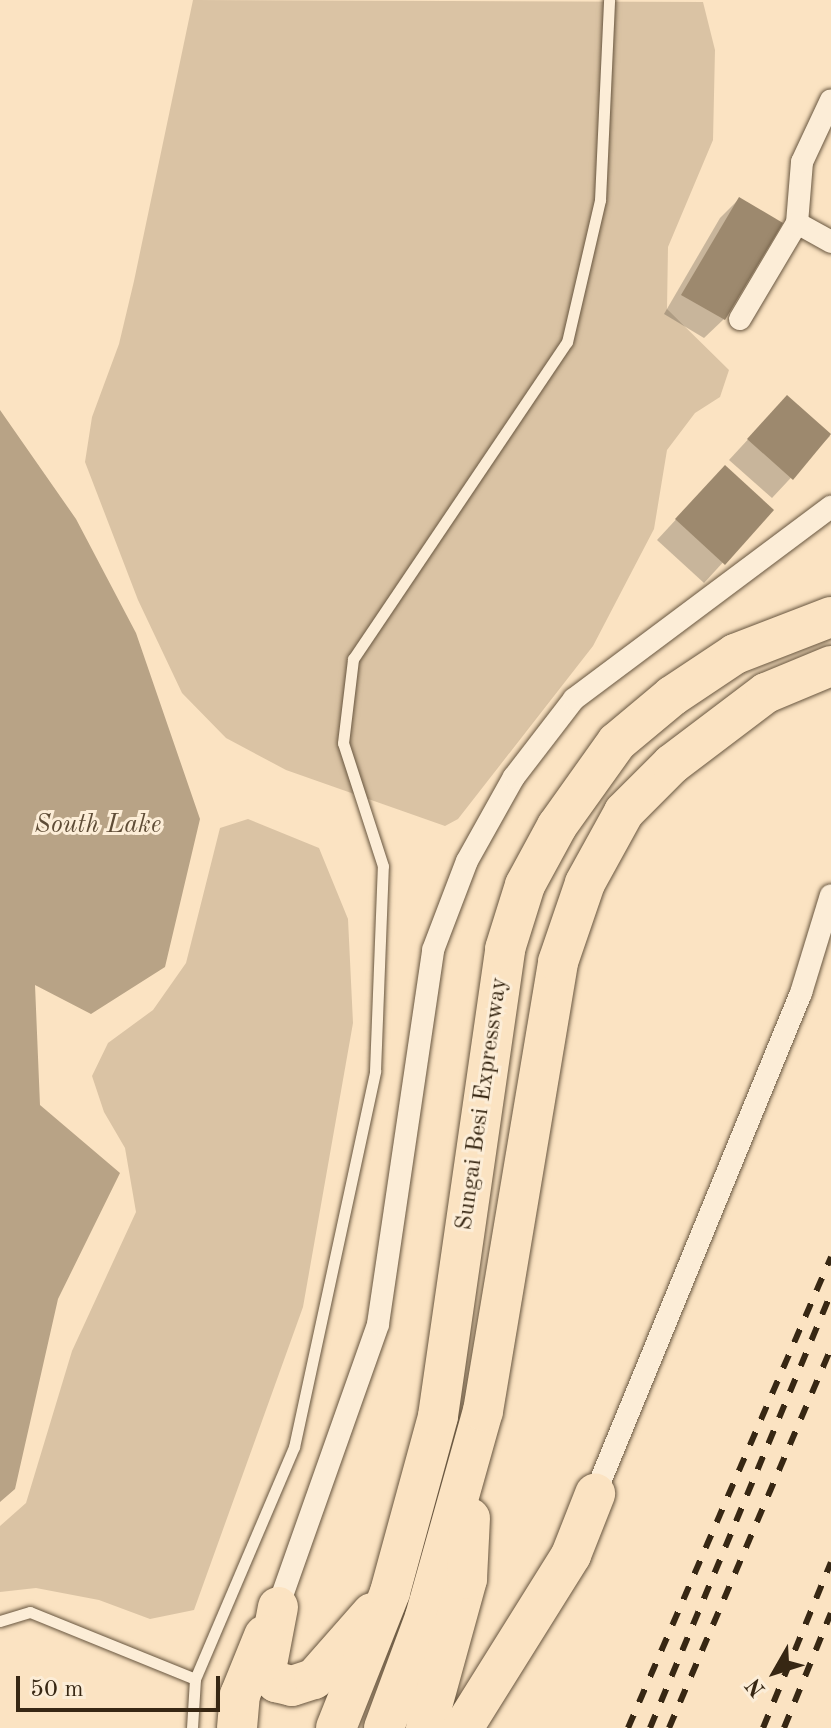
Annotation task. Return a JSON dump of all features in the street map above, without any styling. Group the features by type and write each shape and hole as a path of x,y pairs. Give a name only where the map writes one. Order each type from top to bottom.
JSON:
{"highway":[{"name":"Sungai Besi Expressway","path":"336,1728 390,1592 438,1416 505,949 525,885 557,826 617,742 735,654 831,617"},
{"name":"Sungai Besi Expressway","path":"384,1728 425,1617 475,1445 558,962 585,883 624,812 672,764 766,693 831,666"},
{"path":"426,1728 467,1579 475,1445"},
{"path":"467,1579 473,1614 496,1632 522,1621 595,1494"},
{"path":"463,1728 571,1555 595,1494"},
{"path":"278,1607 266,1670 276,1682 292,1686 314,1679 390,1592"},
{"path":"237,1728 240,1695 278,1607"}],"street":[{"path":"740,319 797,223 802,162 831,100"},
{"path":"797,223 831,242"},
{"path":"278,1607 378,1324 433,950 467,861 514,777 574,699 831,507"},
{"path":"595,1494 801,993 831,895"}],"lane":[{"path":"192,1728 195,1679 294,1447 375,1071 383,866 343,743 353,659 567,342 600,200 609,0"},
{"path":"0,1621 30,1612 195,1679"}],"shaded area":[{"path":"193,0 703,2 715,50 713,140 668,247 667,309 729,370 720,397 695,413 667,450 654,529 593,646 458,819 445,826 286,770 226,738 182,693 138,600 85,462 92,417 119,344 134,281"},
{"path":"248,819 319,848 348,919 353,1023 303,1307 194,1610 150,1619 99,1600 36,1588 0,1592 0,1526 26,1503 72,1351 136,1212 125,1148 104,1112 92,1076 108,1043 153,1010 186,963 220,828"}],"water":[{"name":"South Lake","path":"0,410 76,519 136,633 200,819 165,967 91,1014 35,985 40,1105 120,1173 58,1299 15,1489 0,1502"}],"building":[{"path":"739,197 783,223 725,320 681,295"},
{"path":"787,395 831,434 793,480 747,439"},
{"path":"725,465 774,510 725,565 675,519"}],"railway":[{"path":"628,1728 831,1257"},
{"path":"650,1728 831,1294"},
{"path":"669,1728 831,1348"},
{"path":"763,1728 831,1562"},
{"path":"784,1728 831,1613"}]}
